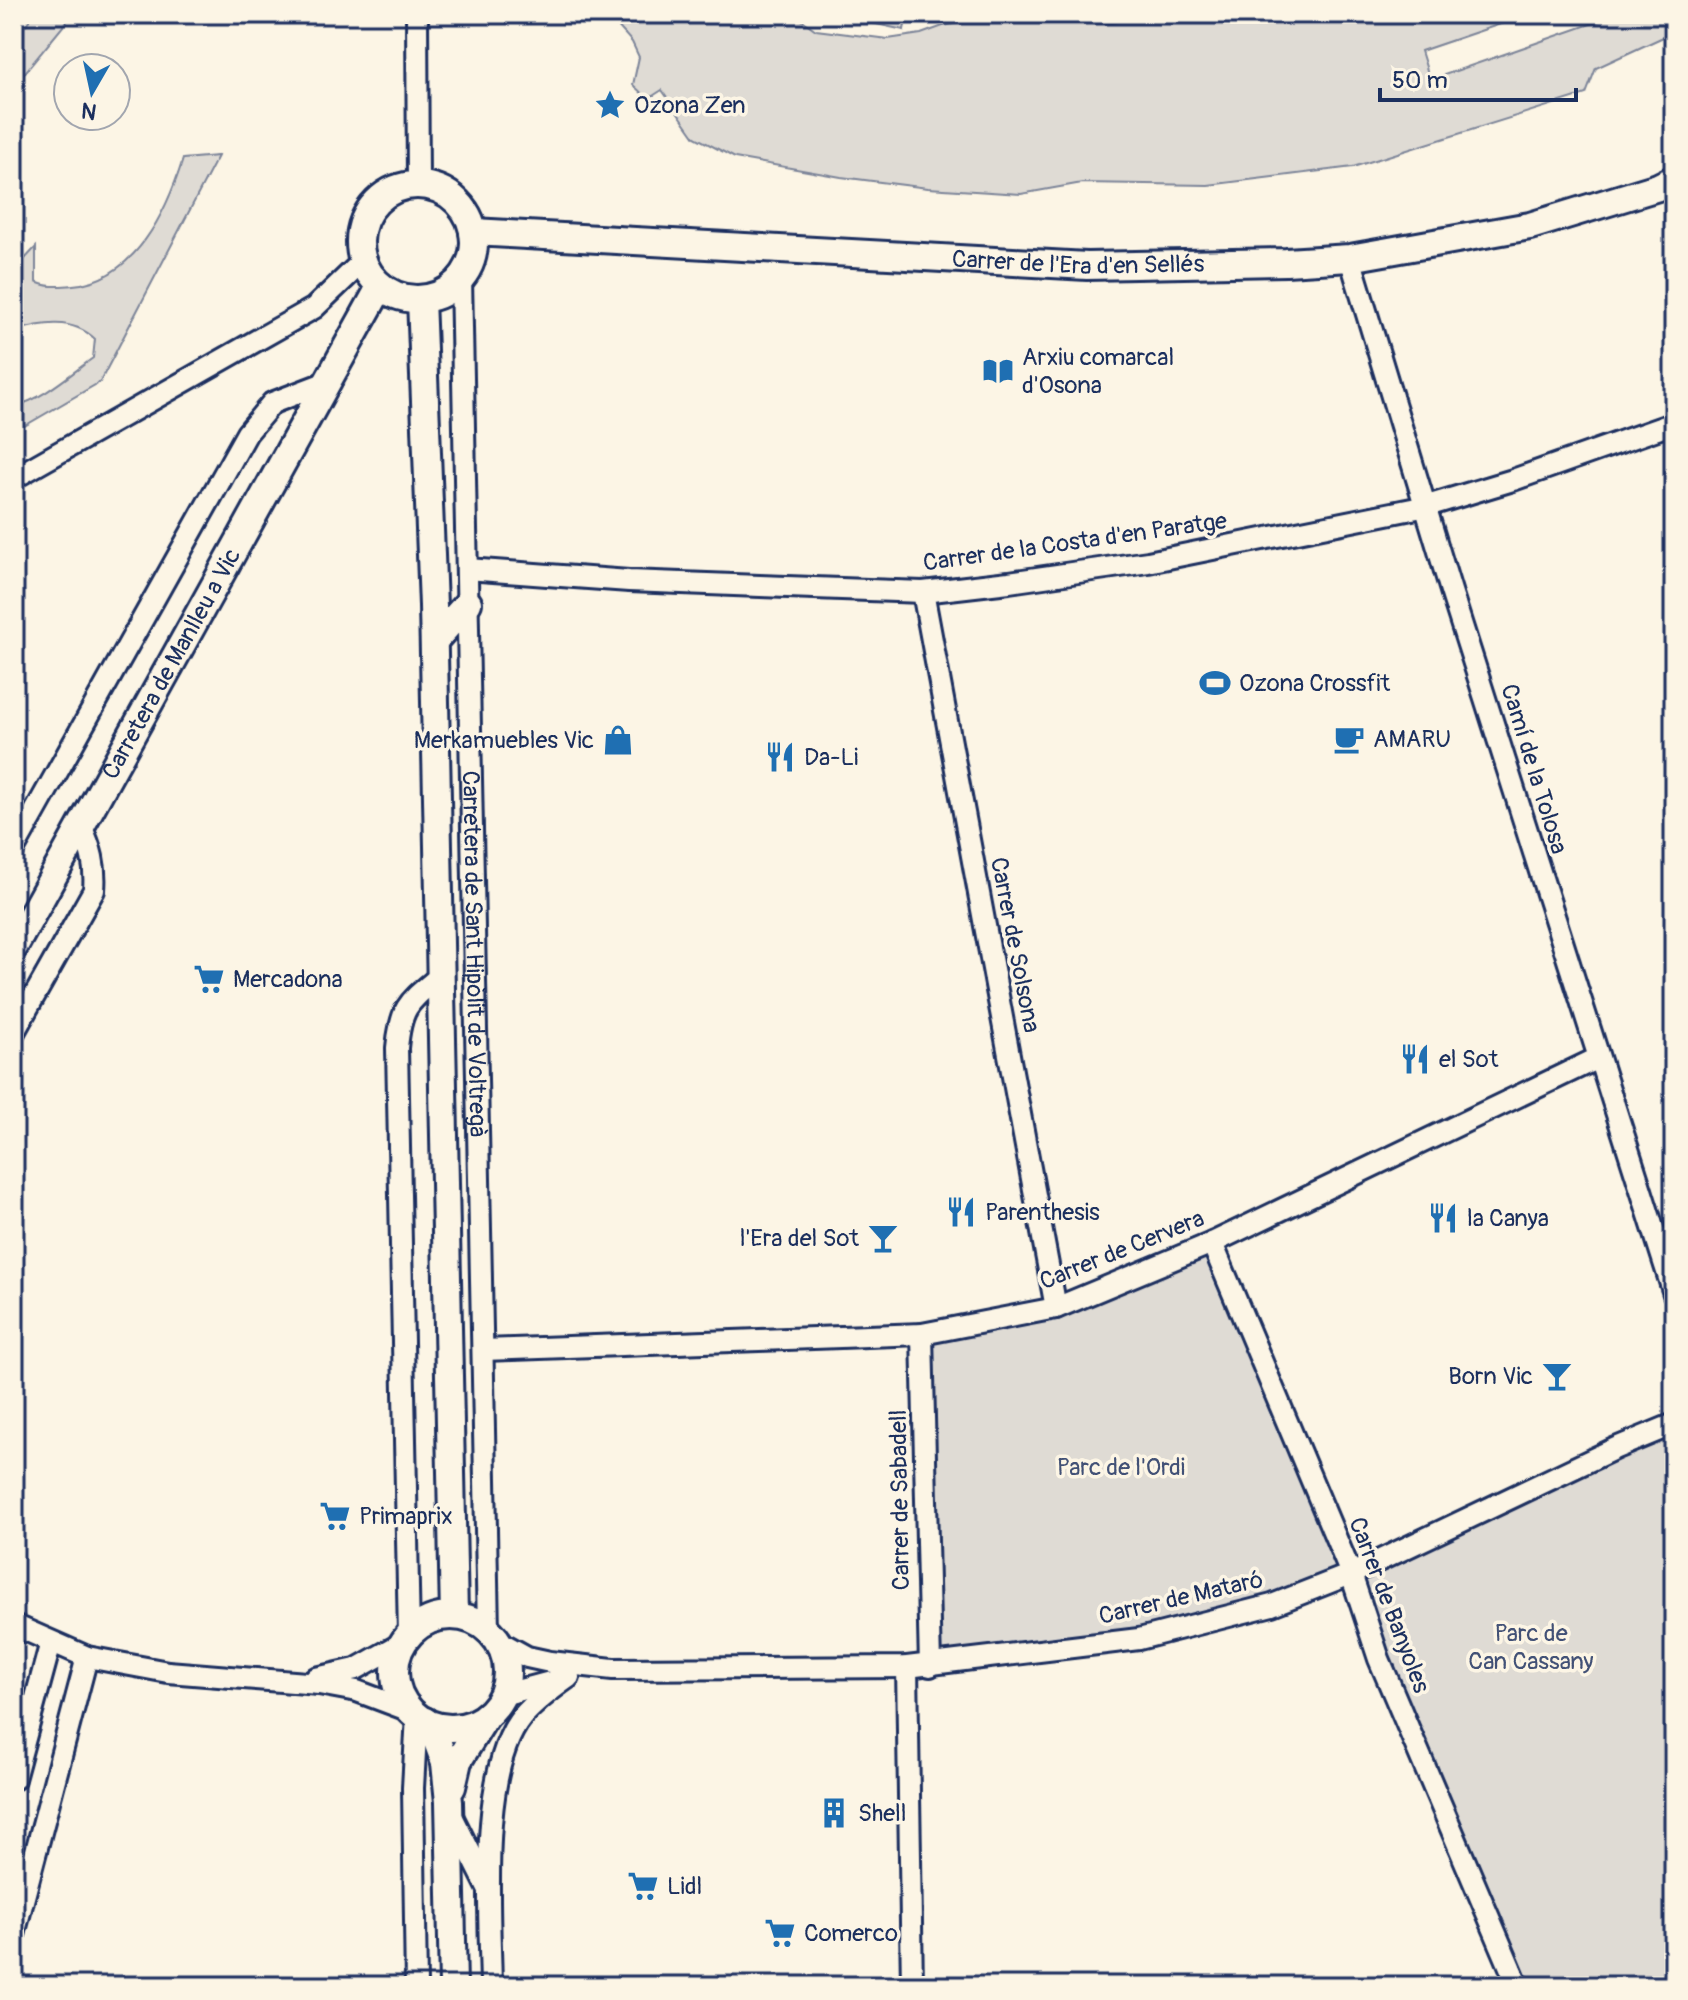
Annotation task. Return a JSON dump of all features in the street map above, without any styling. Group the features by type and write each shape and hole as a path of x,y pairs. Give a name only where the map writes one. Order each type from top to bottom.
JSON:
{"street":[{"path":"417,14 418,185"},
{"name":"Carrer de l'Era d'en Sellés","path":"473,232 1087,266 1350,258 1530,226 1658,187 1674,179"},
{"path":"418,185 437,189 454,199 466,214 473,232 470,262 461,278 447,290 421,299 401,297 380,287 363,261 361,231 374,205 398,188 418,185"},
{"name":"Camí de la Tolosa","path":"1350,258 1674,1294"},
{"path":"14,478 314,308 363,261"},
{"name":"Carretera de Sant Hipòlit de Voltregà","path":"461,278 483,1350 493,1636"},
{"name":"Carretera de Manlleu a Vic","path":"14,947 380,287"},
{"name":"Carretera de Sant Hipòlit de Voltregà","path":"421,299 434,641 454,1616"},
{"name":"Carretera de Manlleu a Vic","path":"14,849 247,433 272,403 327,382"},
{"name":"Carrer de la Costa d'en Paratge","path":"467,569 629,581 923,592 1148,562 1427,506 1513,480 1674,423"},
{"name":"Carrer de Solsona","path":"923,592 1056,1308"},
{"path":"434,641 468,603"},
{"path":"14,1032 94,890 96,870 93,853 81,826"},
{"name":"Carretera de Sant Hipòlit de Voltregà","path":"406,1639 397,1048 400,1022 407,1004 441,975"},
{"name":"Carrer de Cervera","path":"483,1350 922,1334 1056,1308 1212,1243 1598,1058"},
{"name":"Carrer de Banyoles","path":"1212,1243 1351,1574 1379,1659 1518,1986"},
{"name":"Carrer de Sabadell","path":"922,1334 930,1666"},
{"name":"Carrer de Mataró","path":"493,1636 527,1657 613,1669 930,1666 1139,1639 1272,1605 1351,1574 1616,1448 1674,1424"},
{"path":"296,1681 330,1677 356,1669 406,1639 429,1621 454,1616 472,1620 493,1636 507,1669 495,1704 475,1730 458,1761 449,1806 490,1891"},
{"path":"14,1625 87,1657 168,1672 296,1681 357,1691 442,1727 460,1727 477,1721 495,1704"},
{"path":"406,1639 396,1664 396,1680 401,1696 434,1733 445,1763 449,1806 453,1986"},
{"path":"14,1779 51,1642"},
{"path":"14,1935 87,1657"},
{"path":"907,1667 912,1986"},
{"name":"Carrer de Mataró","path":"495,1704 569,1677 613,1669"},
{"path":"491,1986 492,1802 500,1761 521,1719 569,1677"},
{"path":"416,1986 413,1788 418,1716"}],"green space":[{"path":"34,14 73,14 14,86 14,40"},
{"path":"607,14 794,14 816,30 888,39 979,19 1028,23 1113,23 1149,14 1530,14 1421,51 1430,80 1619,14 1674,14 1674,32 1596,68 1586,94 1353,167 1208,185 1082,183 1021,194 928,188 841,177 735,158 695,137 662,90 648,99 633,85 639,57 632,42"},
{"path":"830,14 907,14 904,30"},
{"path":"218,156 100,382 14,432 14,406 44,393 93,358 95,339 77,327 67,325 46,324 14,331 14,265 21,263 36,247 36,282 41,284 73,285 114,271 131,257 158,220 183,159"},
{"name":"Parc de l'Ordi","path":"1212,1243 1351,1574 1139,1639 930,1666 922,1334 1056,1308"},
{"name":"Parc de Can Cassany","path":"1674,1424 1674,1986 1518,1986 1351,1574"}],"place":[{"name":"Ozona Zen","path":"610,105"},
{"name":"Arxiu comarcal d'Osona","path":"998,371"},
{"name":"Ozona Crossfit","path":"1215,683"},
{"name":"AMARU","path":"1349,739"},
{"name":"Merkamuebles Vic","path":"618,740"},
{"name":"Da-Li","path":"780,757"},
{"name":"Mercadona","path":"209,979"},
{"name":"el Sot","path":"1415,1059"},
{"name":"Parenthesis","path":"961,1212"},
{"name":"la Canya","path":"1443,1218"},
{"name":"l'Era del Sot","path":"883,1238"},
{"name":"Born Vic","path":"1557,1376"},
{"name":"Primaprix","path":"335,1516"},
{"name":"Shell","path":"834,1813"},
{"name":"Lidl","path":"643,1886"},
{"name":"Comerco","path":"780,1933"}]}
